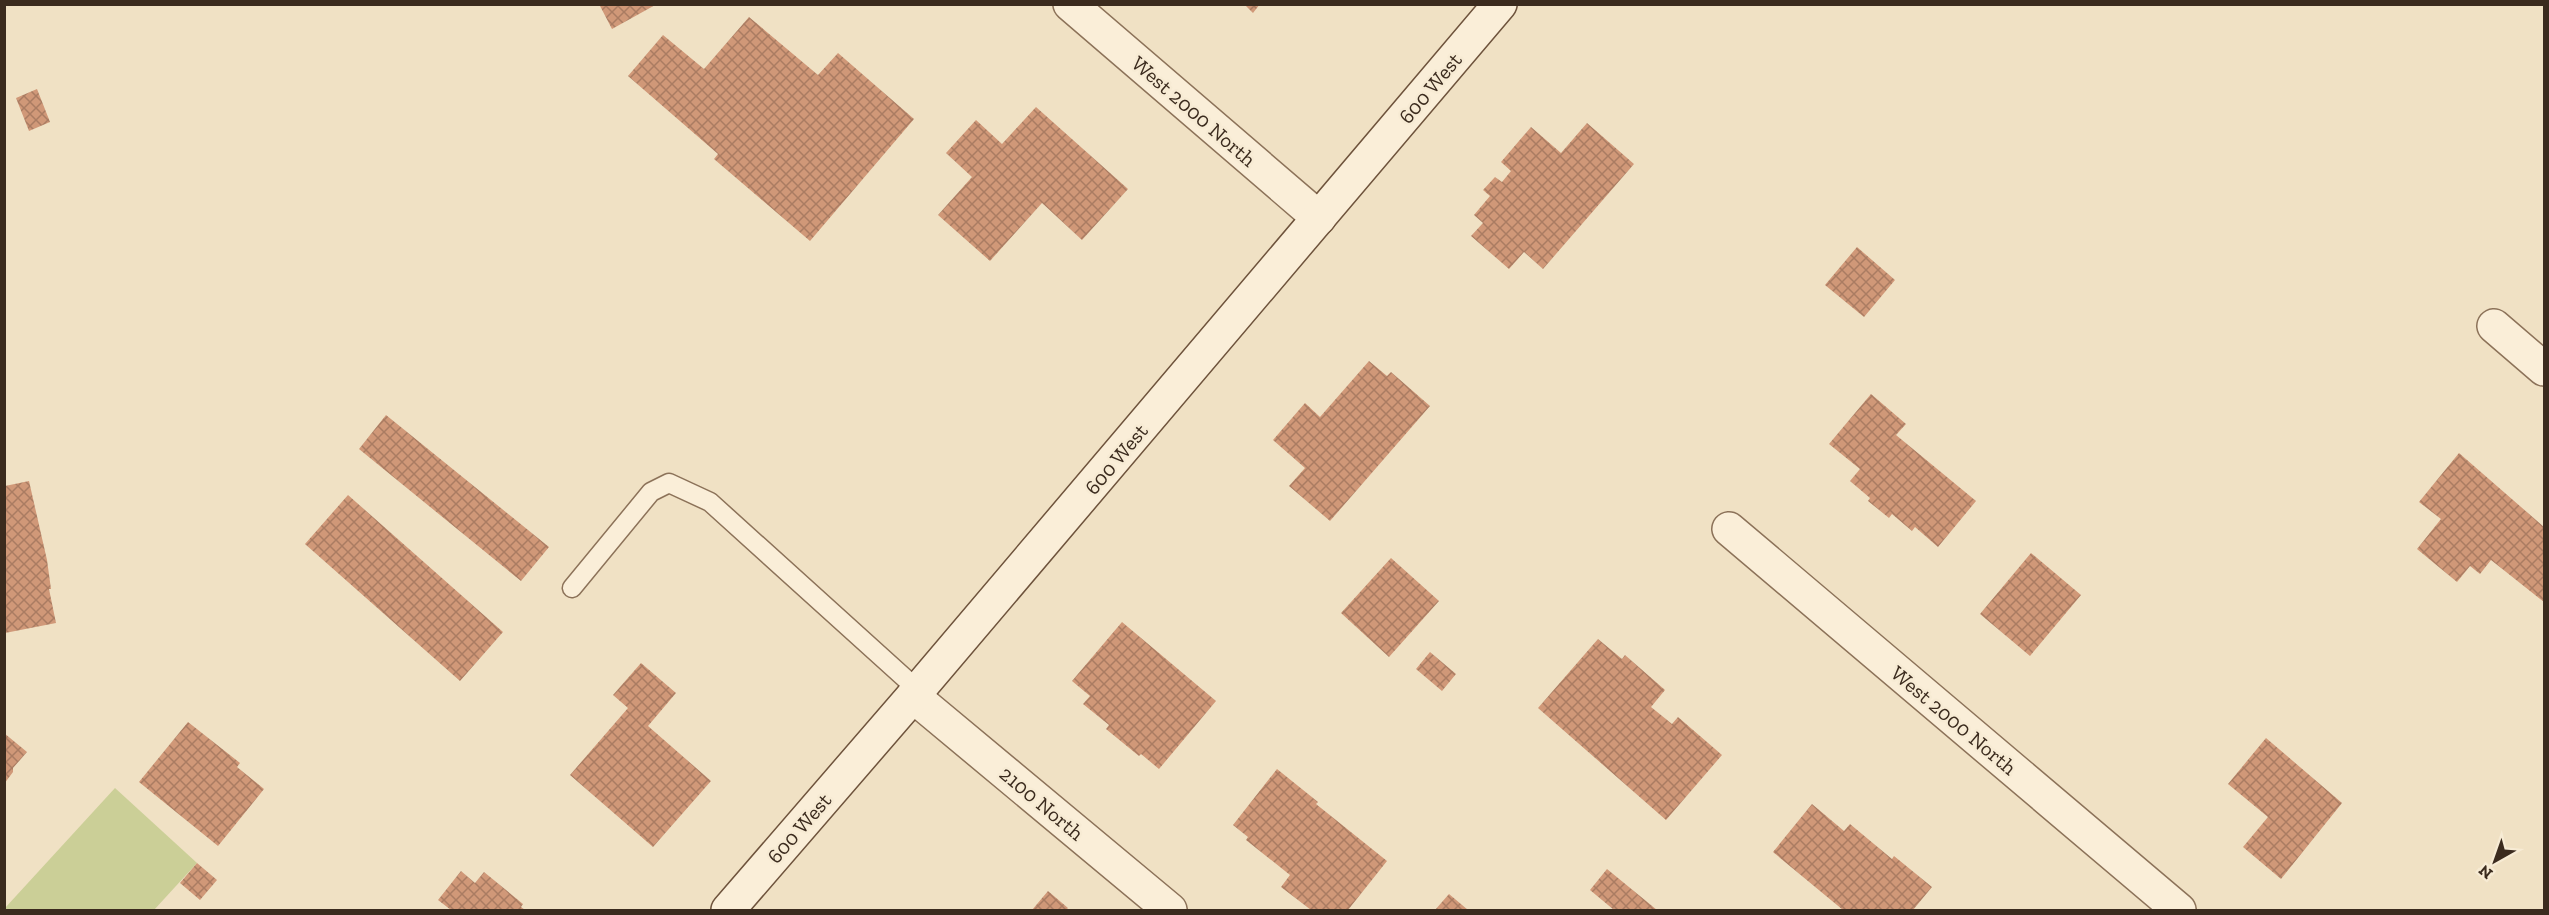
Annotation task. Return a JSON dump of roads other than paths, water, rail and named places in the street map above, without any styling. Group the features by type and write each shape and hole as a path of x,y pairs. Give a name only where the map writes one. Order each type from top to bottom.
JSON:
{"street":[{"name":"West 2000 North","path":"1070,4 1318,218"},
{"name":"600 West","path":"728,910 916,693 1500,4"},
{"path":"2494,326 2544,369"},
{"name":"West 2000 North","path":"1729,529 2179,910"},
{"name":"2100 North","path":"916,693 1170,910"}],"lane":[{"path":"572,588 651,492 669,483 710,502 916,693"}]}
